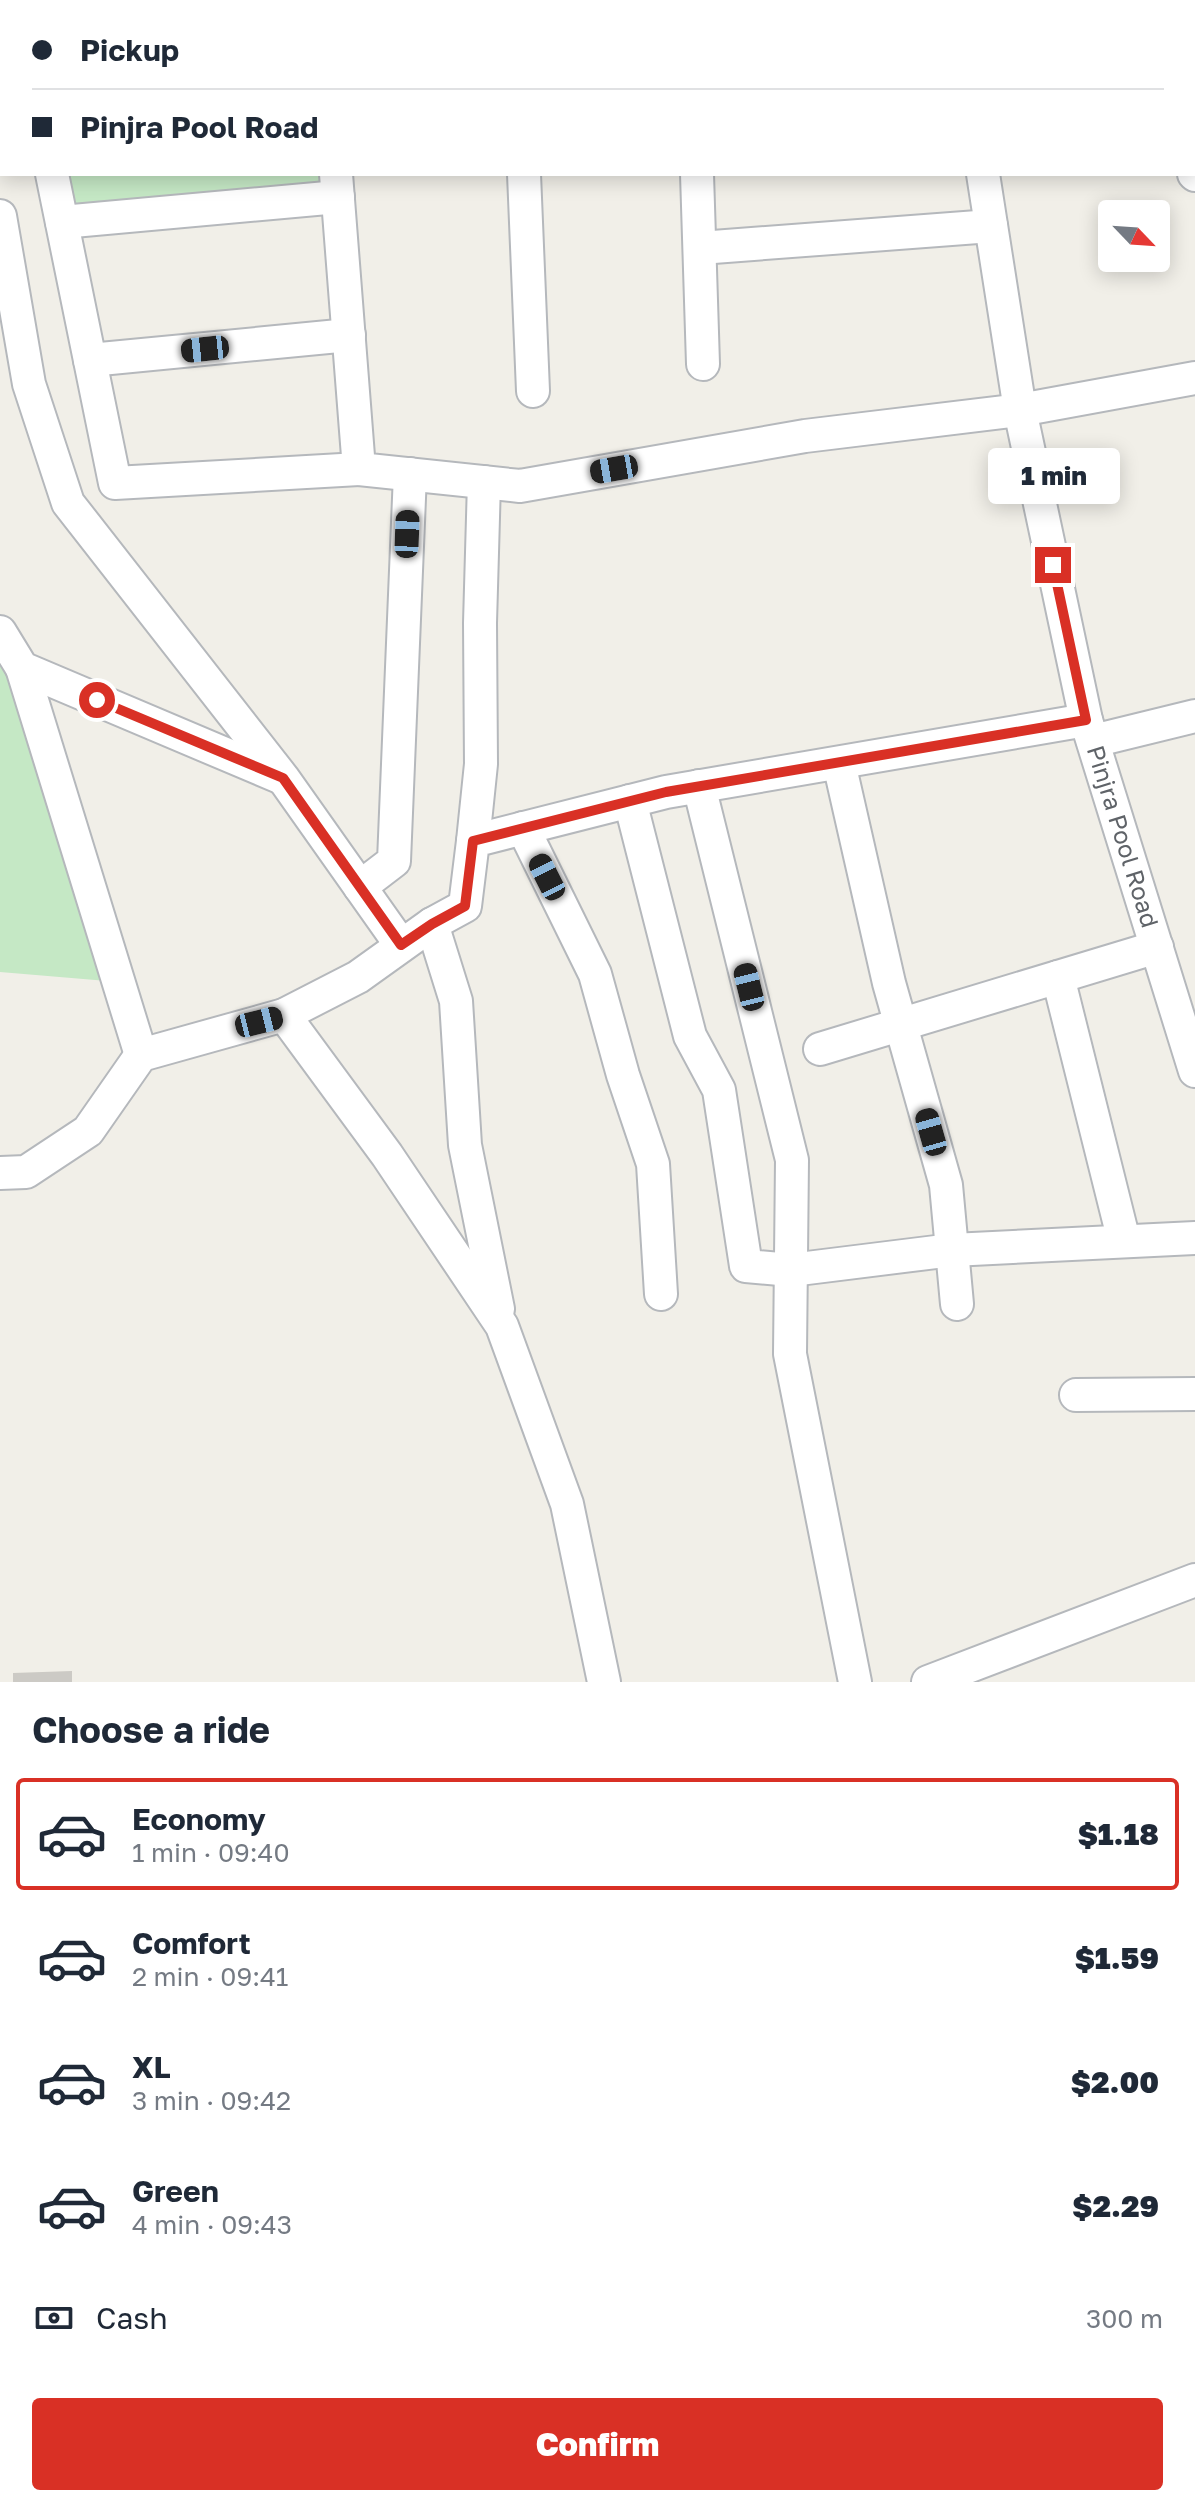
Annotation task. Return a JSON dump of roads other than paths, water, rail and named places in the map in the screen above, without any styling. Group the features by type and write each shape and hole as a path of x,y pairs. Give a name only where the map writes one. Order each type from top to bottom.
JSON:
{"street":[{"path":"52,176 115,483 359,469 520,486 805,436 1020,410 1194,384"},
{"path":"524,176 533,391"},
{"path":"697,176 703,364"},
{"name":"Pinjra Pool Road","path":"983,176 1020,410 1089,731 1195,1071"},
{"path":"62,222 337,186 359,469"},
{"path":"0,216 29,384 68,503 283,778 401,945"},
{"path":"700,248 991,226"},
{"path":"90,360 349,335"},
{"path":"360,887 394,861 410,474"},
{"path":"0,1173 26,1172 88,1131 141,1055 284,1015 358,977 432,924 465,906 481,764 480,623 484,482"},
{"path":"0,632 22,668 141,1055"},
{"path":"22,668 283,778"},
{"path":"473,841 699,786 839,763 1195,716"},
{"path":"839,763 889,983 946,1185 957,1304"},
{"path":"699,786 792,1160 790,1354 855,1682"},
{"path":"630,801 690,1036 719,1090 746,1266 791,1270 952,1250 1195,1238"},
{"path":"523,828 595,974 623,1075 653,1164 661,1294"},
{"path":"432,924 456,1001 465,1145 502,1326 567,1504 604,1682"},
{"path":"820,1049 1157,947"},
{"path":"1058,977 1124,1241"},
{"path":"284,1015 387,1155 502,1326"},
{"path":"1076,1395 1195,1394"},
{"path":"928,1682 1195,1580"}]}
